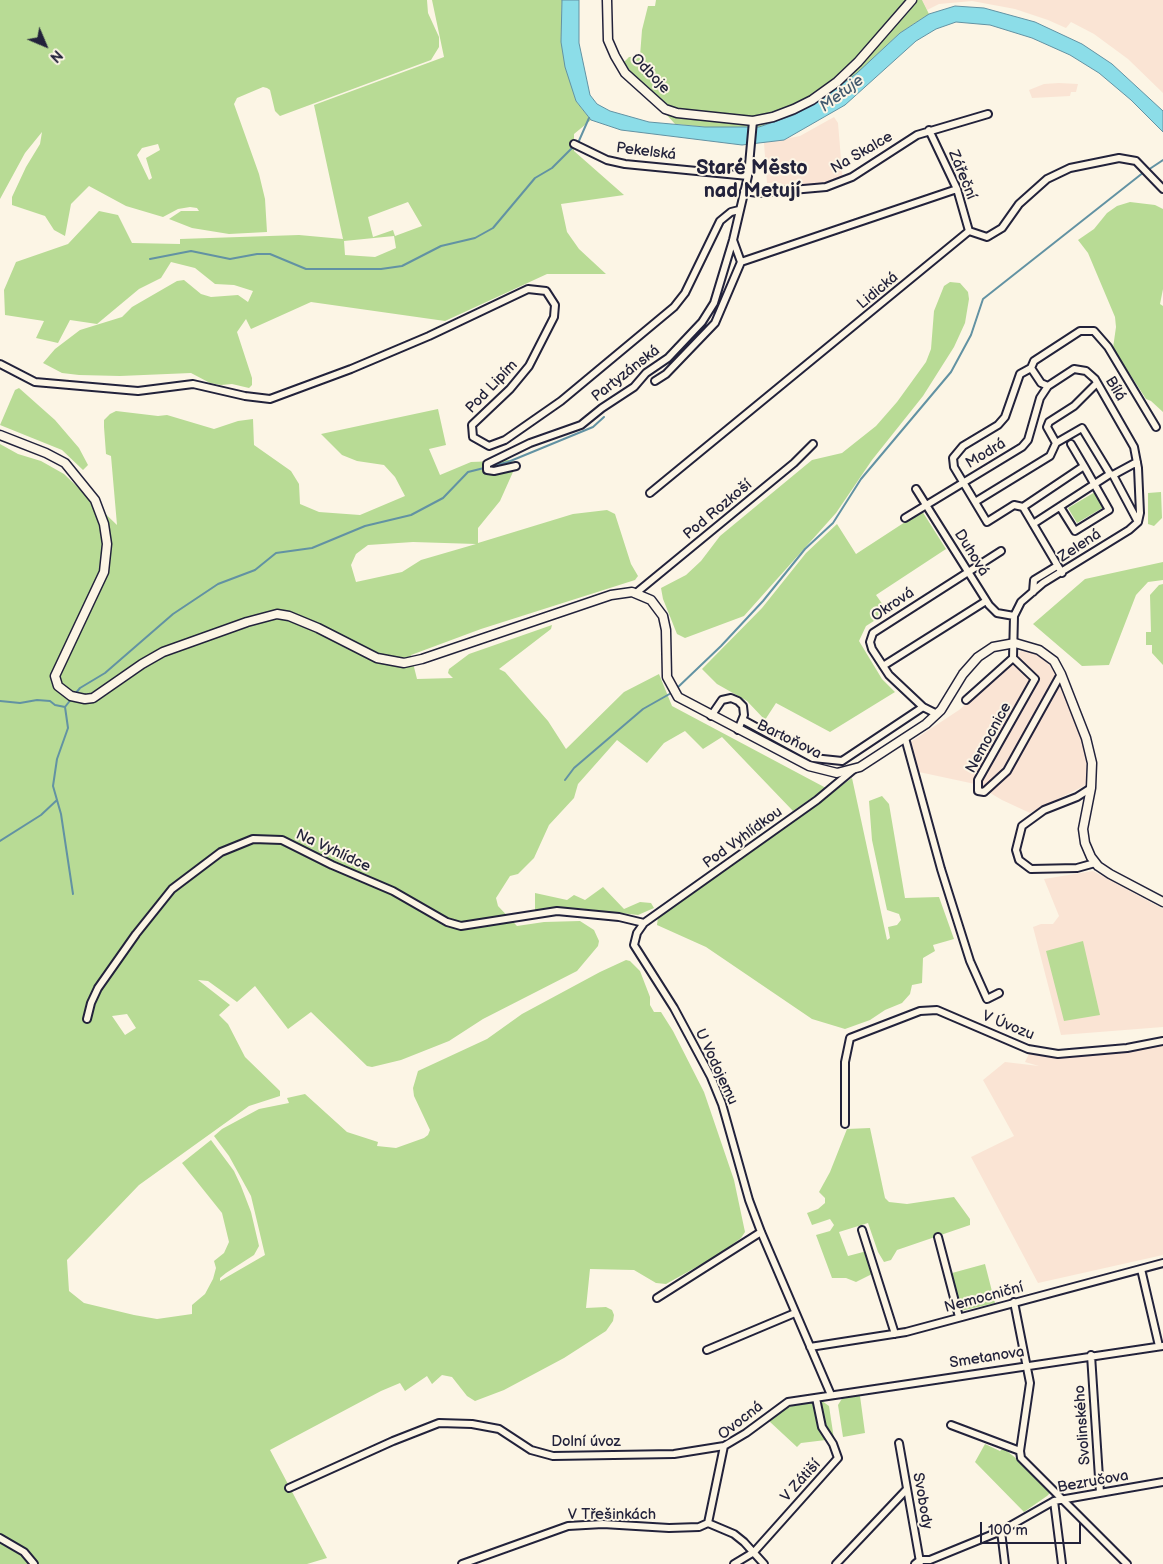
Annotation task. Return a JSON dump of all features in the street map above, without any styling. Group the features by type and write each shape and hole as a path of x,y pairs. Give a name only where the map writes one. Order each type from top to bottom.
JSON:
{"street":[{"name":"Odboje","path":"607,0 608,40 615,56 625,73 665,109 677,113 753,123 794,109 812,100 837,82 912,0"},
{"name":"Na Skalce","path":"744,191 758,193 826,187 852,177 917,135 988,114"},
{"path":"753,123 748,176 733,240 741,262 957,189"},
{"name":"Zářeční","path":"929,130 957,189 969,231"},
{"name":"Pekelská","path":"574,144 607,160 625,164 748,176"},
{"path":"969,231 987,237 1002,228 1019,204 1047,178 1070,168 1119,158 1136,161 1163,189"},
{"name":"Pod Lipím","path":"0,364 35,382 138,391 193,384 245,396 270,399 368,362 528,289 546,291 555,305 554,317 538,350 529,366 510,389 472,425 473,438 489,446 505,440 561,401 674,307 685,293 720,222 731,212 739,210"},
{"name":"Lidická","path":"650,493 969,231"},
{"name":"Partyzánská","path":"516,466 494,471 487,470 487,464 530,443 581,425 602,408 634,387 646,372 668,358 702,322 714,303 733,240"},
{"name":"Partyzánská","path":"655,382 666,374 715,323 741,262"},
{"path":"1084,466 1024,507 1014,505 987,522 954,467 953,458 963,446 998,425 1006,417 1020,374 1031,368 1034,361 1080,331 1094,331 1108,347 1156,427"},
{"path":"1031,368 1041,383 1048,386"},
{"name":"Bílá","path":"1048,386 1074,369 1086,371 1097,383 1134,447 1137,462"},
{"path":"1056,443 1048,427 1049,422 1074,406 1097,383"},
{"name":"Modrá","path":"905,518 1022,447 1028,440 1040,398 1048,386"},
{"path":"975,502 1050,456 1056,443 1082,428 1112,474 1138,522"},
{"path":"0,434 66,463 95,500 104,524 107,544 105,569 55,676 58,686 71,696 85,699 93,698 142,664 163,652 276,614 289,616 318,628 378,658 397,663 422,659 612,595 636,593"},
{"name":"Pod Rozkoší","path":"636,593 787,469 813,444"},
{"path":"1060,507 1075,530 1110,510 1071,444"},
{"path":"1033,524 1095,484 1137,462 1140,513 1138,522"},
{"name":"Duhová","path":"916,489 986,601 997,613 1014,616"},
{"path":"1024,507 1062,573"},
{"name":"Zelená","path":"1014,616 1021,602 1033,592 1138,522"},
{"path":"968,571 1000,551"},
{"path":"1033,592 1034,580 1057,566"},
{"name":"Okrová","path":"937,714 923,707 898,684 883,666 872,649 870,642 873,633 968,571"},
{"name":"Bartoňova","path":"636,593 651,600 664,616 666,630 666,677 671,688 684,701 818,770 837,773 854,770 905,738 937,714 963,674 978,657 993,646 1015,643 1030,646 1047,654 1062,674 1091,754 1090,788 1083,829 1087,847 1095,863"},
{"path":"883,666 986,601"},
{"path":"966,700 1014,658 1014,616"},
{"name":"Nemocnice","path":"1014,658 1034,679 978,780 978,791 984,792 1010,767 1062,674"},
{"path":"711,716 722,700 731,698 743,706 743,720 738,730"},
{"path":"743,720 813,758 842,762 923,707"},
{"path":"905,738 941,869 970,961 987,999 1000,993"},
{"name":"Pod Vyhlídkou","path":"644,923 817,800 854,770"},
{"path":"1090,788 1077,797 1044,810 1022,826 1016,841 1020,860 1031,869 1086,867 1095,863 1110,874 1163,902"},
{"name":"Na Vyhlídce","path":"88,1019 91,1002 98,988 136,934 172,888 221,852 253,839 282,840 332,866 393,891 447,922 461,926 557,911 619,917 644,923"},
{"name":"U Vodojemu","path":"644,923 637,933 634,945 674,1008 711,1077 722,1104 749,1200 761,1232 831,1395"},
{"name":"V Úvozu","path":"845,1124 845,1062 850,1038 920,1011 937,1010 1028,1049 1058,1054 1127,1048 1163,1041"},
{"path":"862,1230 895,1334"},
{"path":"657,1298 761,1232"},
{"path":"938,1237 959,1317"},
{"name":"Nemocniční","path":"810,1347 895,1334 1163,1263"},
{"path":"1141,1269 1161,1346"},
{"path":"1014,1302 1030,1383 1020,1451 1026,1463 1127,1564"},
{"path":"707,1350 795,1314"},
{"name":"Smetanova","path":"816,1398 1027,1364 1161,1346"},
{"name":"Svolinského","path":"1091,1355 1100,1493"},
{"name":"Ovocná","path":"708,1523 724,1446 746,1433 788,1402 816,1398"},
{"name":"V Zátiší","path":"734,1564 754,1552 838,1458 833,1444 822,1427 816,1398"},
{"name":"Dolní úvoz","path":"289,1488 393,1440 439,1423 489,1426 499,1429 531,1450 553,1456 674,1454 724,1446"},
{"path":"951,1425 996,1440 1020,1451"},
{"name":"Svobody","path":"899,1443 919,1563"},
{"name":"Bezručova","path":"919,1563 1001,1530 1054,1501 1163,1482"},
{"path":"836,1564 907,1489"},
{"path":"1054,1501 1062,1564"},
{"path":"708,1523 734,1534 764,1564"},
{"name":"V Třešinkách","path":"462,1564 568,1526 603,1524 699,1528 708,1523"},
{"path":"1001,1530 1005,1564"},
{"path":"0,1538 24,1552 34,1564"}],"shaded area":[{"path":"922,0 1163,0 1163,93 1128,59 1094,34 1071,22 1066,28 1015,9 972,1 939,4 927,10"},
{"path":"1044,84 1078,84 1076,92 1071,92 1070,96 1032,98 1029,90"},
{"path":"834,117 838,123 843,183 782,187 781,183 767,183 764,143 800,136"},
{"path":"1021,651 1036,653 1054,669 1068,700 1087,756 1086,785 1030,813 1002,800 975,784 919,772 909,743 959,710 999,676"},
{"path":"1093,871 1163,909 1163,1027 1061,1035 1033,927 1041,924 1053,924 1059,916 1044,879"},
{"path":"1163,1043 1163,1255 1038,1283 971,1157 1014,1136 983,1080 1005,1062 1039,1066 1025,1062 1029,1054 1054,1057"}],"green space":[{"path":"0,0 427,0 428,13 439,37 439,47 431,60 280,116 275,111 270,90 267,88 263,87 237,98 234,104 259,174 265,199 267,232 229,234 192,228 169,219 181,211 199,211 197,208 178,209 163,217 126,206 89,186 71,204 65,236 54,230 45,216 12,205 12,197 26,167 40,144 42,132 25,153 0,199","holes":["158,144 160,150 146,158 152,178 149,180 137,155 142,148"]},
{"path":"432,0 562,0 561,42 576,101 591,120 574,134 574,151 624,195 561,204 567,232 579,249 606,274 547,274 445,321 311,302 251,329 246,319 237,332 252,378 252,385 249,388 232,384 210,383 191,373 120,376 79,375 62,373 43,363 55,349 80,330 122,317 132,307 177,281 184,280 201,294 211,297 238,295 248,302 253,291 234,285 215,284 195,268 171,262 161,278 139,289 97,324 70,320 58,343 36,338 44,321 5,315 4,290 16,262 68,244 99,211 118,215 132,243 180,244 180,239 299,235 343,239 314,105 444,57","holes":["408,202 422,226 395,236 393,230 373,237 368,217","394,236 396,248 375,257 345,255 344,241"]},
{"path":"656,0 922,0 929,14 900,33 857,73 824,98 794,115 759,127 705,127 675,124 644,90 624,62 629,57 640,56 642,30 648,6 655,6"},
{"path":"1130,202 1155,205 1163,209 1163,289 1160,304 1163,306 1163,412 1146,399 1113,348 1116,327 1115,317 1088,253 1078,240 1094,229 1107,213 1117,206"},
{"path":"950,282 960,283 968,292 969,299 965,323 954,347 923,396 872,460 836,513 744,616 685,638 677,634 663,599 661,588 686,575 701,561 720,536 812,460 842,453 876,426 897,402 926,362 931,349 934,311 944,286"},
{"path":"19,388 55,420 79,448 88,465 83,470 62,450 0,425 15,390"},
{"path":"438,409 446,445 429,449 440,475 471,462 497,461 503,458 517,463 500,501 478,528 478,543 573,514 607,510 615,514 631,564 638,576 635,580 481,629 411,655 417,679 453,678 448,673 449,669 469,654 552,625 551,629 499,669 505,672 548,721 566,749 624,692 659,674 672,706 826,788 793,811 722,737 703,749 685,731 664,743 647,763 617,740 578,784 574,798 549,825 534,858 518,874 510,876 496,898 498,906 517,926 544,922 580,921 594,930 599,941 598,946 577,971 483,1019 449,1041 401,1060 372,1067 367,1066 311,1012 288,1029 255,986 237,1002 208,981 198,980 230,1005 219,1015 228,1024 245,1057 280,1091 280,1096 249,1106 139,1185 67,1260 69,1291 84,1303 134,1315 157,1319 192,1314 192,1305 205,1294 213,1279 216,1268 214,1261 224,1253 229,1242 222,1213 182,1163 211,1140 234,1171 241,1186 251,1212 259,1246 254,1255 226,1273 220,1278 220,1281 265,1255 251,1196 229,1156 214,1136 222,1129 259,1109 289,1103 287,1098 305,1094 347,1132 378,1142 377,1146 396,1148 424,1138 430,1130 414,1096 413,1088 418,1071 487,1039 522,1014 626,960 630,961 640,971 650,997 650,1005 654,1012 661,1012 673,1031 704,1092 734,1180 745,1232 741,1238 718,1255 666,1284 656,1283 634,1270 590,1269 586,1308 606,1307 612,1310 614,1315 613,1321 606,1331 564,1358 504,1390 475,1401 467,1396 452,1377 442,1375 432,1384 427,1376 405,1391 400,1383 381,1391 270,1450 327,1558 307,1564 0,1564 0,444 18,454 41,461 64,474 117,525 111,456 106,454 104,427 104,420 116,411 158,416 167,415 214,429 238,421 253,419 254,445 291,471 299,484 300,504 319,512 360,515 405,496 395,477 384,465 357,461 342,455 321,434","holes":["413,542 476,544 421,560 402,572 356,582 351,565 356,554 368,545","127,1014 136,1028 125,1035 112,1016"]},
{"path":"1095,492 1104,507 1077,523 1068,508"},
{"path":"1161,492 1162,518 1154,526 1148,524 1148,493"},
{"path":"922,511 946,549 876,595 888,612 866,626 859,641 882,679 895,692 830,732 776,703 765,720 747,701 717,684 702,669 762,608 806,553 837,524 856,554"},
{"path":"1163,562 1163,580 1148,582 1136,595 1109,665 1082,666 1033,624 1085,579"},
{"path":"1163,584 1163,665 1152,653 1152,645 1146,645 1146,632 1151,632 1150,595 1159,585"},
{"path":"852,778 887,940 890,938 888,927 897,925 901,920 899,914 887,910 872,840 869,801 882,796 889,804 905,898 939,897 954,939 933,945 935,951 923,958 922,983 912,985 910,994 902,1003 885,1010 870,1020 845,1029 812,1019 706,947 657,925 658,917"},
{"path":"603,887 624,909 640,902 651,903 654,908 638,915 577,908 535,911 535,893 567,900 574,895 585,900"},
{"path":"1083,941 1100,1015 1064,1021 1046,951"},
{"path":"870,1128 885,1198 889,1202 907,1204 954,1197 970,1219 970,1225 897,1250 891,1260 884,1262 878,1252 868,1223 839,1232 848,1256 867,1251 874,1273 856,1282 846,1278 832,1278 816,1235 830,1231 834,1225 830,1219 812,1225 807,1213 818,1209 825,1203 825,1198 819,1192 830,1172 847,1129"},
{"path":"985,1264 995,1303 961,1311 952,1273"},
{"path":"860,1396 865,1433 843,1437 838,1405 843,1397"},
{"path":"822,1401 829,1406 834,1439 801,1443 797,1447 769,1421 787,1407"},
{"path":"985,1444 1000,1451 1003,1448 1017,1459 1050,1493 1024,1512 975,1462"}],"water":[{"name":"Metuje","path":"562,0 579,0 579,43 590,95 597,104 610,111 649,122 705,127 759,127 794,115 824,98 857,73 900,33 929,14 955,6 984,8 1035,22 1082,44 1112,64 1163,111 1163,132 1131,100 1099,73 1070,55 1032,38 990,25 956,22 936,29 916,41 845,105 784,140 742,145 621,130 591,120 576,101 565,67 561,42"}],"waterway":[{"path":"578,143 589,118"},
{"path":"150,259 191,251 230,259 257,254 270,254 306,269 381,269 402,266 441,246 475,238 493,228 535,178 552,168 574,146"},
{"path":"1148,170 1163,160"},
{"path":"676,689 721,646 763,601 805,549 833,523 861,479 951,372 971,335 983,299 1144,172"},
{"path":"75,694 80,688 105,673 173,614 218,584 255,570 276,553 312,548 365,526 411,515 443,498 468,472 508,462 593,427 604,417"},
{"path":"565,780 574,768 643,709 673,692"},
{"path":"0,701 20,703 37,700 50,701 55,705 65,707 72,698"},
{"path":"65,707 68,728 57,759 53,786 61,814 73,894"},
{"path":"0,841 41,815 57,800"}],"district":[{"name":"Staré Město nad Metují","path":"752,180"}]}
